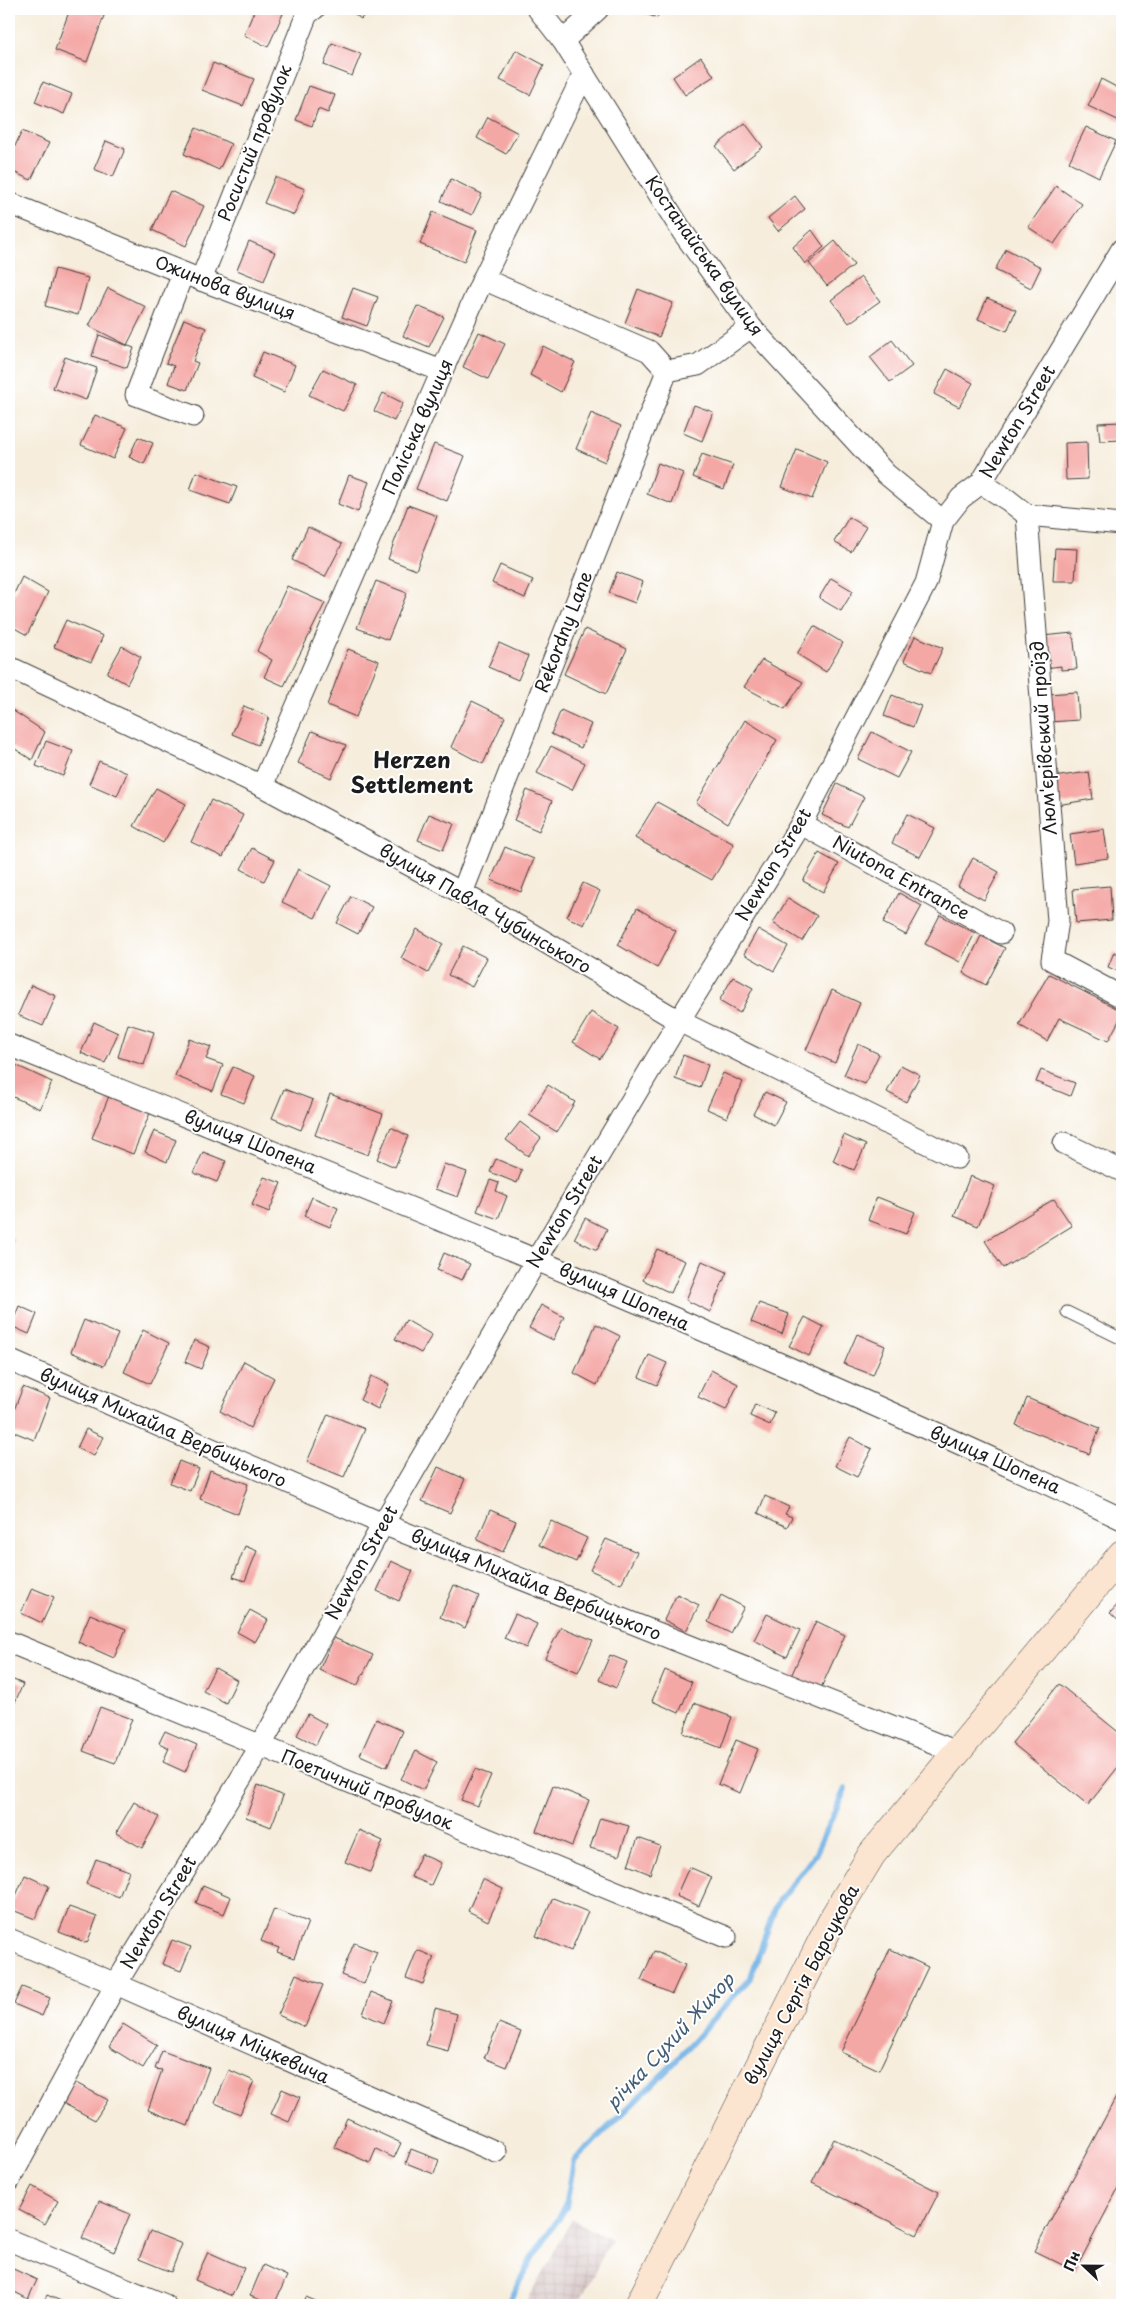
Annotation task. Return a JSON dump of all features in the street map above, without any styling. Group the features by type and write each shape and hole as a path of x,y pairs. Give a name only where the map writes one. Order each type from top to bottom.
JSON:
{"main road":[{"name":"вулиця Сергія Барсукова","path":"639,2305 834,1915 872,1854 1122,1554"}],"street":[{"name":"Росистий провулок","path":"192,416 136,395 192,276 307,14 314,9"},
{"name":"Костанайська вулиця","path":"538,9 563,41 682,231 751,327 886,474 943,521"},
{"path":"563,41 598,9"},
{"name":"Поліська вулиця","path":"262,786 483,279 584,74"},
{"name":"Ожинова вулиця","path":"9,203 192,276 442,371"},
{"name":"Newton Street","path":"9,2181 116,1984 260,1747 383,1524 537,1259 679,1021 801,824 926,583 943,521 961,498 981,484 1122,249"},
{"path":"483,279 649,351 667,371 698,365 751,327"},
{"name":"Rekordny Lane","path":"462,893 667,371"},
{"path":"981,484 1008,500 1027,515 1122,524"},
{"name":"Люм'єрівський проїзд","path":"1027,515 1058,921 1052,960 1122,997"},
{"name":"вулиця Павла Чубинського","path":"9,667 262,786 462,893 679,1021 957,1158"},
{"name":"Niutona Entrance","path":"801,824 1000,933"},
{"name":"вулиця Шопена","path":"9,1045 537,1259 987,1455 1122,1519"},
{"path":"1064,1143 1122,1171"},
{"name":"вулиця Михайла Вербицького","path":"9,1360 383,1524 957,1752"},
{"name":"Поетичний провулок","path":"9,1642 260,1747 726,1937"},
{"name":"вулиця Міцкевича","path":"9,1940 116,1984 496,2152"},
{"path":"9,2240 165,2305"}],"lane":[{"path":"1067,1312 1122,1340"}],"shaded area":[{"path":"572,2219 611,2240 578,2305 525,2305"}],"building":[{"path":"70,9 93,9 105,13 87,62 55,50"},
{"path":"255,9 285,9 268,47 244,35"},
{"path":"348,9 369,9 361,19"},
{"path":"633,9 661,9 657,18"},
{"path":"332,43 361,54 352,76 324,65"},
{"path":"516,50 544,65 530,95 500,80"},
{"path":"701,57 714,76 685,95 673,77"},
{"path":"213,63 254,79 243,106 202,90"},
{"path":"1101,79 1122,90 1122,122 1088,106"},
{"path":"43,82 72,94 64,114 35,102"},
{"path":"309,86 335,95 328,113 318,109 312,126 296,120"},
{"path":"488,117 518,133 506,154 477,138"},
{"path":"745,123 763,147 734,169 716,146"},
{"path":"1086,127 1116,141 1099,177 1069,162"},
{"path":"196,128 231,144 219,170 184,154"},
{"path":"22,131 49,143 31,180 9,170 9,159"},
{"path":"106,141 125,149 113,177 94,169"},
{"path":"275,177 305,189 294,215 264,203"},
{"path":"451,179 482,194 472,215 441,201"},
{"path":"1056,186 1082,204 1054,244 1028,227"},
{"path":"170,191 204,206 186,246 152,230"},
{"path":"795,196 805,209 778,231 768,218"},
{"path":"433,212 477,230 464,262 420,244"},
{"path":"812,230 824,247 805,264 793,247"},
{"path":"249,241 275,252 264,281 237,270"},
{"path":"835,241 854,265 827,286 809,263"},
{"path":"1006,249 1041,267 1031,288 995,270"},
{"path":"55,269 88,278 78,315 45,306"},
{"path":"861,277 880,301 849,323 831,300"},
{"path":"108,288 146,307 127,345 89,326"},
{"path":"353,288 378,297 367,326 342,317"},
{"path":"638,289 673,303 659,337 625,323"},
{"path":"987,298 1016,310 1007,331 978,319"},
{"path":"417,306 444,317 429,347 403,336"},
{"path":"184,319 206,328 193,361 198,363 187,390 168,383 174,366 166,363"},
{"path":"479,332 505,344 488,379 463,367"},
{"path":"99,335 134,348 127,368 92,356"},
{"path":"892,340 912,366 890,382 870,357"},
{"path":"543,346 575,362 561,392 530,375"},
{"path":"263,352 295,365 284,392 252,378"},
{"path":"65,357 97,368 86,400 53,388"},
{"path":"323,369 357,385 343,411 309,395"},
{"path":"947,369 973,383 959,407 934,394"},
{"path":"383,393 403,403 394,421 374,411"},
{"path":"694,405 713,412 702,441 683,433"},
{"path":"591,413 621,426 605,462 576,449"},
{"path":"95,415 127,428 113,459 81,445"},
{"path":"1122,422 1122,440 1100,441 1098,423"},
{"path":"138,437 153,443 144,464 129,457"},
{"path":"1087,442 1088,479 1066,480 1065,443"},
{"path":"434,444 465,456 447,501 416,489"},
{"path":"797,449 827,462 812,499 782,487"},
{"path":"702,454 733,465 724,489 693,477"},
{"path":"658,463 683,473 672,504 647,494"},
{"path":"196,472 237,487 230,504 190,490"},
{"path":"349,475 369,482 358,512 338,504"},
{"path":"408,505 437,516 416,570 388,559"},
{"path":"849,517 866,527 851,552 834,542"},
{"path":"308,527 342,544 325,577 292,560"},
{"path":"1055,548 1077,549 1075,581 1053,581"},
{"path":"500,565 533,580 525,598 492,583"},
{"path":"617,572 643,582 635,603 609,593"},
{"path":"22,577 48,592 27,635 9,625 9,604"},
{"path":"831,578 853,591 841,611 819,598"},
{"path":"376,581 407,593 388,640 357,628"},
{"path":"287,586 325,603 284,686 264,677 272,660 257,651"},
{"path":"66,620 103,636 91,662 54,647"},
{"path":"814,626 843,643 826,672 797,654"},
{"path":"585,629 627,649 606,694 564,674"},
{"path":"1073,633 1077,669 1061,670 1061,666 1045,668 1042,636"},
{"path":"915,636 943,648 931,673 904,661"},
{"path":"499,643 528,656 518,680 488,667"},
{"path":"122,646 141,657 127,684 107,673"},
{"path":"348,649 379,661 356,717 327,705"},
{"path":"762,660 803,682 785,709 744,687"},
{"path":"1077,692 1079,720 1049,722 1047,694"},
{"path":"892,695 921,706 913,727 884,716"},
{"path":"472,701 505,717 483,764 451,747"},
{"path":"244,706 269,717 258,745 232,734"},
{"path":"12,710 45,732 32,760 9,745 9,717"},
{"path":"561,710 591,724 581,748 551,734"},
{"path":"745,720 777,740 728,823 696,803"},
{"path":"312,731 346,745 331,778 298,763"},
{"path":"872,732 911,752 897,778 858,759"},
{"path":"46,741 73,751 63,776 36,766"},
{"path":"551,746 585,763 572,790 537,773"},
{"path":"99,761 127,773 117,796 89,784"},
{"path":"1089,772 1093,799 1057,805 1053,777"},
{"path":"837,784 864,797 848,827 822,815"},
{"path":"156,788 186,804 163,843 134,826"},
{"path":"527,790 552,801 539,831 514,820"},
{"path":"211,800 243,815 223,857 191,842"},
{"path":"657,802 734,844 712,880 635,838"},
{"path":"429,814 454,824 443,850 418,840"},
{"path":"907,814 935,828 920,857 892,843"},
{"path":"1104,829 1108,858 1074,863 1070,834"},
{"path":"505,847 534,859 521,892 491,880"},
{"path":"252,848 275,860 264,881 241,869"},
{"path":"819,853 839,864 823,892 803,881"},
{"path":"973,858 999,872 984,900 958,886"},
{"path":"298,869 331,886 315,918 282,902"},
{"path":"583,883 600,891 584,925 567,917"},
{"path":"1110,886 1112,920 1076,923 1073,889"},
{"path":"899,893 922,906 906,935 883,923"},
{"path":"351,896 372,907 358,934 337,923"},
{"path":"788,898 817,916 802,941 773,923"},
{"path":"637,908 676,931 657,968 618,945"},
{"path":"940,915 975,933 960,962 925,944"},
{"path":"417,929 443,944 428,973 401,958"},
{"path":"758,929 788,946 774,971 744,954"},
{"path":"981,936 1005,948 986,985 963,973"},
{"path":"463,946 487,958 472,987 448,975"},
{"path":"1114,952 1122,955 1122,973 1108,967"},
{"path":"1049,974 1122,1011 1122,1015 1108,1041 1059,1018 1047,1041 1019,1025"},
{"path":"733,977 753,988 740,1013 719,1001"},
{"path":"31,985 56,996 43,1026 18,1015"},
{"path":"832,990 860,1003 835,1063 806,1050"},
{"path":"591,1012 619,1029 600,1059 573,1042"},
{"path":"94,1022 118,1033 105,1063 81,1053"},
{"path":"128,1024 154,1032 144,1065 118,1057"},
{"path":"189,1039 211,1047 206,1059 223,1065 213,1091 175,1076"},
{"path":"858,1044 879,1054 865,1084 844,1075"},
{"path":"683,1055 708,1065 700,1088 675,1079"},
{"path":"9,1062 52,1082 40,1109 9,1095"},
{"path":"901,1065 920,1075 906,1102 887,1092"},
{"path":"233,1067 255,1076 244,1103 221,1094"},
{"path":"1041,1070 1075,1083 1070,1096 1036,1082"},
{"path":"723,1073 743,1082 727,1118 707,1109"},
{"path":"548,1085 575,1102 557,1132 529,1115"},
{"path":"284,1089 313,1100 301,1130 272,1118"},
{"path":"765,1092 786,1102 774,1125 753,1114"},
{"path":"330,1094 383,1114 368,1155 315,1135"},
{"path":"109,1096 150,1113 133,1154 92,1138"},
{"path":"520,1122 541,1138 528,1156 506,1140"},
{"path":"391,1127 408,1136 395,1167 377,1159"},
{"path":"154,1131 176,1140 167,1162 145,1152"},
{"path":"844,1135 866,1145 854,1170 833,1161"},
{"path":"203,1152 226,1161 217,1182 194,1173"},
{"path":"496,1159 522,1170 517,1183 490,1172"},
{"path":"444,1164 467,1172 458,1197 435,1189"},
{"path":"970,1176 995,1186 978,1226 954,1216"},
{"path":"264,1177 281,1183 269,1212 252,1205"},
{"path":"490,1180 499,1183 496,1191 507,1196 498,1219 477,1211"},
{"path":"312,1197 338,1208 330,1227 304,1216"},
{"path":"877,1197 915,1212 906,1234 868,1220"},
{"path":"1054,1199 1072,1226 1003,1268 985,1241"},
{"path":"585,1218 607,1229 597,1250 574,1239"},
{"path":"9,1238 14,1240 9,1251"},
{"path":"657,1249 685,1261 671,1293 643,1280"},
{"path":"444,1253 470,1264 462,1280 437,1270"},
{"path":"702,1261 727,1272 710,1312 686,1300"},
{"path":"759,1303 789,1314 782,1334 751,1322"},
{"path":"541,1305 564,1317 553,1340 529,1328"},
{"path":"19,1306 37,1314 29,1334 11,1326"},
{"path":"805,1317 824,1327 809,1356 789,1346"},
{"path":"84,1320 118,1334 104,1366 71,1352"},
{"path":"406,1320 432,1335 421,1353 395,1339"},
{"path":"596,1324 620,1336 597,1385 574,1373"},
{"path":"143,1330 169,1343 150,1384 124,1372"},
{"path":"857,1334 885,1346 873,1375 844,1364"},
{"path":"194,1340 210,1347 201,1369 185,1362"},
{"path":"649,1355 667,1363 657,1385 639,1377"},
{"path":"244,1361 274,1378 250,1428 220,1411"},
{"path":"711,1370 738,1384 726,1410 698,1397"},
{"path":"371,1376 389,1384 378,1409 360,1400"},
{"path":"23,1387 50,1398 34,1440 9,1430 9,1423"},
{"path":"1027,1398 1100,1428 1089,1454 1016,1425"},
{"path":"755,1404 775,1413 770,1425 750,1416"},
{"path":"328,1414 365,1429 344,1477 307,1462"},
{"path":"86,1429 103,1437 94,1456 77,1448"},
{"path":"850,1437 872,1449 857,1477 835,1466"},
{"path":"179,1461 199,1469 190,1491 170,1483"},
{"path":"438,1467 465,1479 450,1513 422,1501"},
{"path":"210,1470 248,1484 238,1514 200,1499"},
{"path":"765,1496 789,1507 785,1514 792,1517 787,1527 758,1513"},
{"path":"490,1510 516,1521 503,1552 477,1540"},
{"path":"551,1521 587,1538 576,1562 539,1545"},
{"path":"606,1539 637,1552 621,1584 590,1570"},
{"path":"245,1546 257,1551 245,1581 233,1577"},
{"path":"391,1561 413,1571 399,1601 377,1591"},
{"path":"454,1585 479,1596 465,1628 440,1617"},
{"path":"32,1588 54,1597 42,1623 21,1613"},
{"path":"677,1594 699,1605 686,1631 664,1620"},
{"path":"721,1595 744,1607 730,1633 708,1622"},
{"path":"1122,1600 1122,1622 1121,1623 1110,1613"},
{"path":"250,1610 268,1620 255,1642 237,1632"},
{"path":"90,1614 126,1629 114,1658 78,1642"},
{"path":"515,1614 537,1624 526,1648 504,1638"},
{"path":"767,1614 800,1630 787,1657 754,1640"},
{"path":"816,1621 845,1635 820,1690 791,1676"},
{"path":"561,1627 593,1640 578,1672 545,1658"},
{"path":"334,1638 373,1655 357,1686 319,1670"},
{"path":"610,1655 627,1662 616,1688 599,1680"},
{"path":"215,1668 237,1680 226,1703 203,1691"},
{"path":"665,1670 692,1682 679,1713 652,1701"},
{"path":"9,1678 23,1684 12,1709 9,1708"},
{"path":"1059,1684 1122,1735 1122,1762 1088,1805 1012,1743"},
{"path":"694,1703 732,1717 721,1748 683,1733"},
{"path":"100,1707 132,1719 115,1763 83,1751"},
{"path":"308,1714 326,1724 316,1745 297,1735"},
{"path":"376,1719 403,1731 387,1767 360,1755"},
{"path":"165,1731 197,1745 185,1772 163,1762 169,1748 159,1743"},
{"path":"736,1740 758,1749 740,1793 718,1784"},
{"path":"416,1751 437,1762 423,1790 401,1779"},
{"path":"475,1769 491,1775 478,1806 461,1800"},
{"path":"258,1785 283,1796 271,1827 246,1817"},
{"path":"553,1786 589,1800 572,1846 536,1831"},
{"path":"134,1802 159,1817 142,1848 116,1833"},
{"path":"600,1818 629,1826 619,1856 590,1848"},
{"path":"359,1830 383,1841 370,1872 345,1862"},
{"path":"638,1838 660,1846 650,1874 628,1865"},
{"path":"421,1854 441,1863 431,1885 411,1877"},
{"path":"96,1859 129,1871 119,1897 86,1884"},
{"path":"689,1867 712,1877 699,1906 676,1896"},
{"path":"25,1875 49,1886 35,1919 10,1909"},
{"path":"482,1879 503,1889 488,1921 468,1911"},
{"path":"203,1885 231,1897 224,1914 196,1903"},
{"path":"553,1898 588,1912 571,1951 536,1936"},
{"path":"69,1907 97,1917 87,1943 59,1932"},
{"path":"274,1909 308,1922 294,1958 277,1952 279,1948 261,1941"},
{"path":"172,1940 191,1947 181,1971 162,1964"},
{"path":"354,1943 377,1952 364,1984 341,1975"},
{"path":"890,1949 928,1967 879,2070 841,2052"},
{"path":"417,1950 434,1957 423,1984 406,1978"},
{"path":"654,1951 685,1965 672,1994 641,1980"},
{"path":"296,1974 323,1985 305,2027 278,2015"},
{"path":"22,1987 50,1998 42,2016 14,2004"},
{"path":"371,1992 393,2001 384,2023 363,2014"},
{"path":"435,2008 457,2014 448,2051 426,2045"},
{"path":"499,2023 521,2032 506,2067 484,2058"},
{"path":"123,2024 157,2045 143,2068 109,2047"},
{"path":"162,2051 209,2068 188,2126 148,2110 162,2070 155,2069"},
{"path":"229,2070 254,2081 240,2114 215,2103"},
{"path":"74,2082 108,2100 95,2120 61,2102"},
{"path":"1122,2086 1122,2181 1075,2271 1034,2251"},
{"path":"282,2089 300,2097 289,2122 271,2114"},
{"path":"347,2118 401,2143 394,2158 376,2149 370,2163 334,2147"},
{"path":"834,2139 939,2192 917,2235 812,2183"},
{"path":"411,2149 439,2160 434,2174 406,2163"},
{"path":"32,2186 58,2201 45,2224 19,2210"},
{"path":"99,2201 130,2214 114,2252 82,2238"},
{"path":"150,2231 182,2244 171,2272 139,2259"},
{"path":"208,2252 244,2268 232,2296 195,2280"},
{"path":"263,2265 287,2276 274,2305 250,2296"},
{"path":"9,2267 37,2280 28,2299 9,2289"},
{"path":"47,2295 70,2305 42,2305"},
{"path":"306,2297 325,2305 303,2305"}],"waterway":[{"name":"річка Сухий Жихор","path":"507,2305 533,2256 566,2207 574,2161 673,2064 751,1977 776,1905 815,1855 845,1789"}],"district":[{"name":"Herzen Settlement","path":"412,772"}]}
